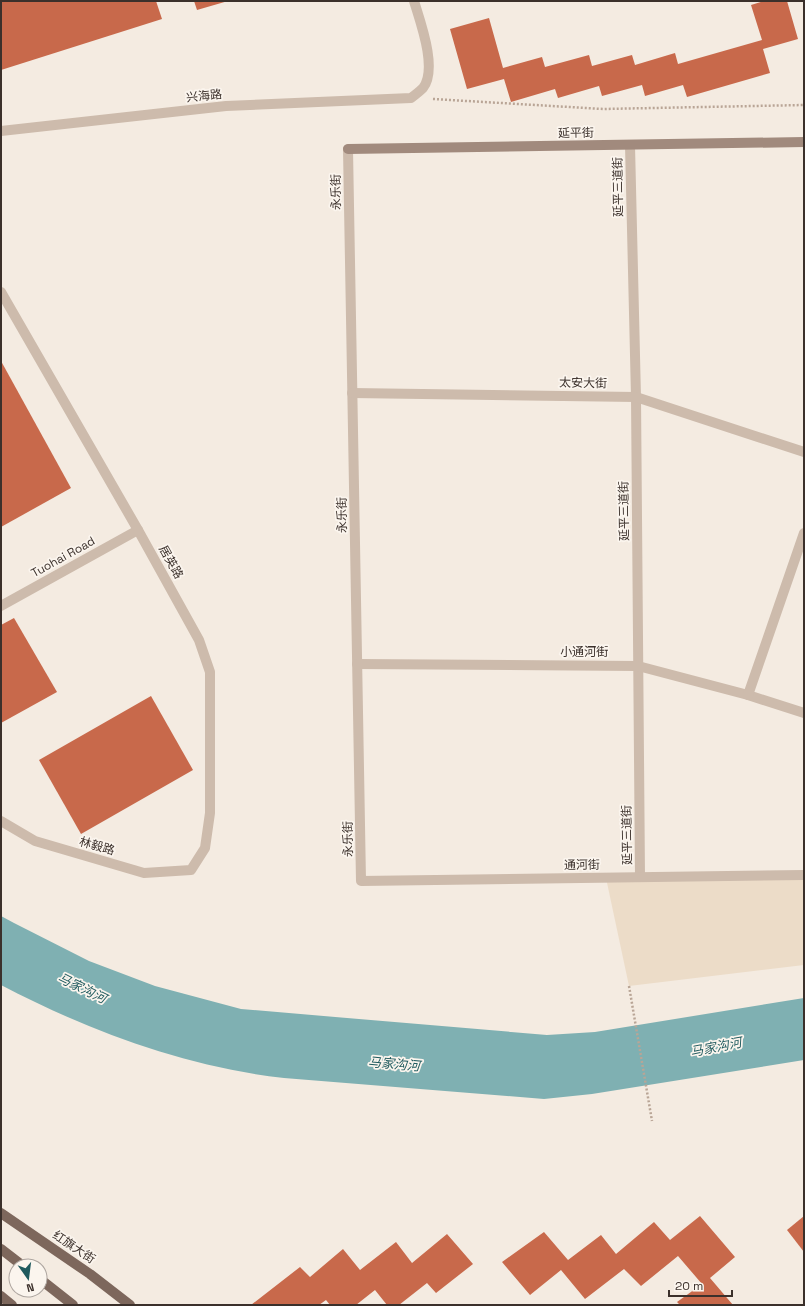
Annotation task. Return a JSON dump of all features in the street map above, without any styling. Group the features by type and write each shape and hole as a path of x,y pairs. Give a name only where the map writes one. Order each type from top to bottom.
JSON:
{"main road":[{"name":"红旗大街","path":"1,1213 90,1274 130,1305"},
{"path":"1,1249 13,1258"},
{"path":"48,1285 73,1305"},
{"path":"1,1296 12,1305"}],"street":[{"path":"411,98 424,87 428,62 426,41 414,1"},
{"name":"兴海路","path":"1,131 226,106 411,98"},
{"name":"延平街","path":"348,149 804,142"},
{"name":"延平三道街","path":"630,145 636,397 640,877"},
{"name":"永乐街","path":"348,149 361,882"},
{"name":"居英路","path":"1,292 138,530 199,640 210,672 210,813 205,848 191,870"},
{"name":"太安大街","path":"352,393 636,397 804,452"},
{"name":"Tuohai Road","path":"1,606 138,530"},
{"path":"748,695 804,533"},
{"name":"小通河街","path":"358,664 638,666 748,695 804,712"},
{"name":"林毅路","path":"1,821 35,841 144,873 191,870"},
{"name":"通河街","path":"361,882 804,875"}],"path":[{"path":"411,98 603,109 804,105"},
{"path":"629,986 652,1121"}],"shaded area":[{"path":"804,875 804,965 629,986 606,878"}],"water":[{"name":"马家沟河","path":"1,916 89,961 155,986 241,1009 547,1035 595,1032 804,998 804,1060 592,1094 544,1099 284,1078 247,1073 174,1056 138,1045 68,1017 1,985"}],"building":[{"path":"1,1 156,1 162,19 1,70"},
{"path":"194,1 228,1 197,10"},
{"path":"764,1 787,1 798,39 763,49 770,73 687,97 683,85 645,96 642,85 602,96 599,86 558,98 555,89 511,102 504,79 467,89 450,29 489,18 503,68 542,57 545,67 589,55 592,66 632,55 635,65 675,53 678,64 762,40 751,5"},
{"path":"1,361 71,488 1,527"},
{"path":"14,618 57,692 1,723 1,625"},
{"path":"151,696 193,770 81,834 39,760"},
{"path":"700,1216 735,1257 710,1278 733,1305 680,1305 677,1302 702,1284 678,1256 641,1286 624,1269 585,1299 561,1270 530,1295 502,1262 544,1232 568,1260 601,1235 616,1254 654,1222 670,1240"},
{"path":"804,1216 804,1252 787,1230"},
{"path":"447,1234 473,1264 436,1293 427,1283 399,1305 387,1305 375,1290 356,1305 330,1305 326,1300 319,1305 251,1305 300,1267 310,1277 343,1249 360,1270 396,1242 412,1263"}]}
